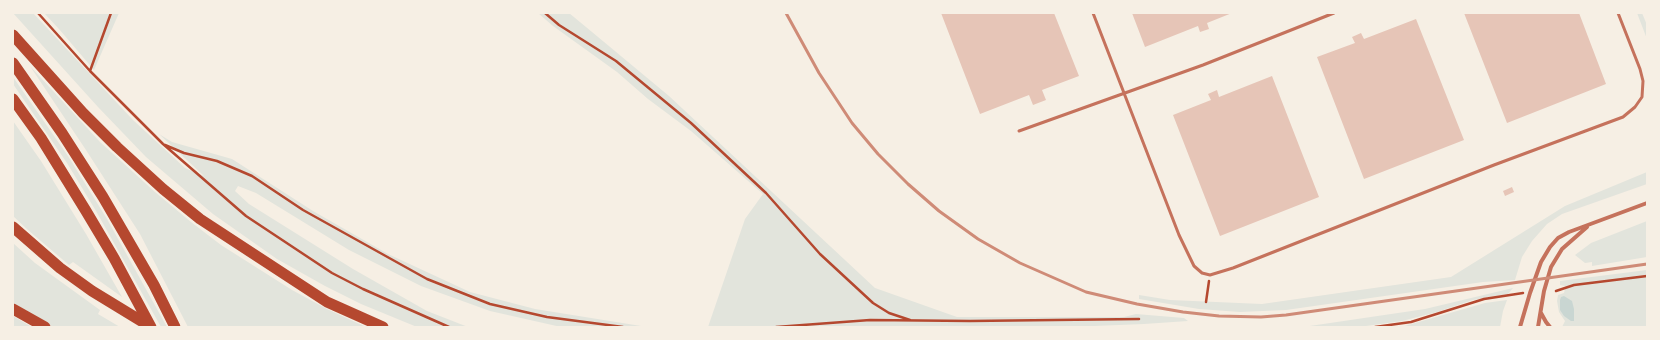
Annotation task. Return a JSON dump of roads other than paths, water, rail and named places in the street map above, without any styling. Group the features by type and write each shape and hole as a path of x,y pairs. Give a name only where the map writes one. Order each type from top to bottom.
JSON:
{"highway":[{"path":"13,35 83,113 117,147 163,189 200,219 327,302 383,327"},
{"path":"13,63 62,133 103,197 147,272 175,327"},
{"path":"13,99 41,138 86,211 114,258 151,327"},
{"path":"13,227 60,268 111,303 151,327"},
{"path":"13,309 45,327"}],"street":[{"path":"1520,327 1530,293 1542,262 1550,247 1558,238 1647,203"},
{"path":"1538,327 1544,291 1551,267 1556,258 1570,242 1590,225"},
{"path":"1541,313 1550,327"}],"lane":[{"path":"1094,13 1179,235 1194,266 1202,273 1210,275 1233,268 1487,168 1623,117 1635,107 1642,97 1643,82 1640,69 1618,13"},
{"path":"1019,131 1202,64 1334,13"}],"railway":[{"path":"786,13 819,73 852,123 878,154 908,184 939,211 978,239 1020,263 1086,292 1137,304 1183,312 1219,316 1261,317 1286,315 1647,264"}]}
